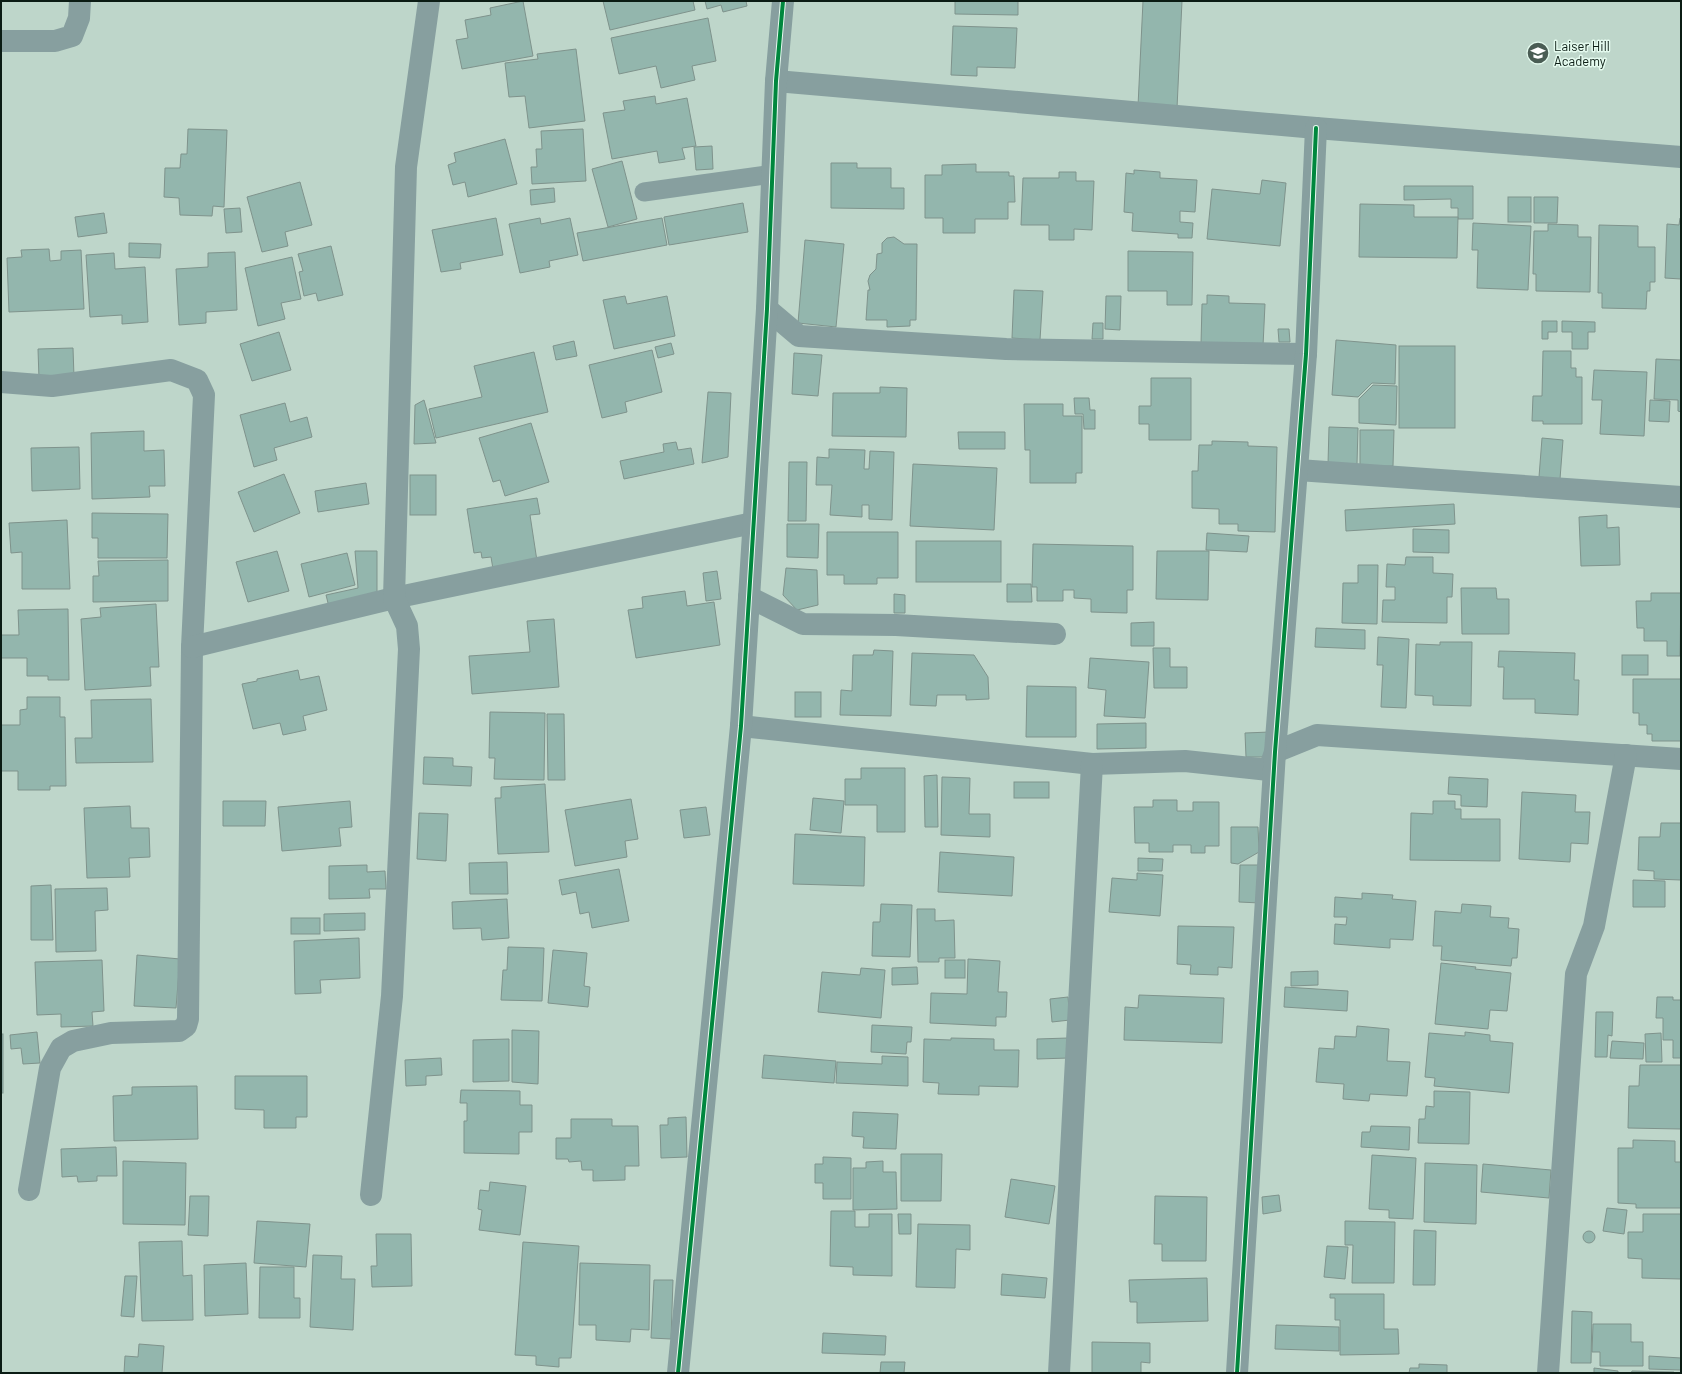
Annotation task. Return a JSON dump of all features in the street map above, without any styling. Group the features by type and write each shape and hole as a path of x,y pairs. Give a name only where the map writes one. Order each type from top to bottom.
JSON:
{"street":[{"path":"1,41 55,41 72,36 79,18 80,1"},
{"path":"371,1194 392,996 409,649 407,626 394,598 406,167 429,1"},
{"path":"678,1373 741,726 767,309 776,81 783,1"},
{"path":"776,81 1316,128 1681,157"},
{"path":"1237,1373 1275,752 1306,354 1316,128"},
{"path":"767,309 799,336 1006,349 1306,354"},
{"path":"1,382 52,386 171,370 197,380 204,394 192,647 188,1019 186,1026 179,1031 112,1033 73,1040 61,1048 50,1068 28,1190"},
{"path":"1298,470 1681,497"},
{"path":"192,647 394,598 753,523"},
{"path":"748,597 803,624 896,625 1055,634"},
{"path":"741,726 1092,764 1185,761 1269,770 1275,752 1317,735 1681,759"},
{"path":"1548,1373 1576,974 1594,926 1626,755"},
{"path":"1059,1373 1092,764"}],"lane":[{"path":"644,192 772,174"}],"building":[{"path":"523,1 533,56 462,69 456,40 468,38 465,20 491,15 490,8"},
{"path":"603,1 693,1 695,10 610,30"},
{"path":"705,1 746,1 747,6 723,12 721,5 707,9"},
{"path":"955,1 1018,1 1018,15 955,14"},
{"path":"1143,1 1182,1 1177,108 1138,106"},
{"path":"708,18 716,61 692,66 695,80 661,88 656,66 619,74 611,38"},
{"path":"953,26 1017,28 1015,68 977,67 977,76 951,75"},
{"path":"576,49 585,121 529,128 525,96 509,97 505,63 538,59 537,54"},
{"path":"655,96 656,104 687,98 696,146 682,148 685,159 659,163 657,151 612,159 603,113 625,110 623,101"},
{"path":"188,129 227,130 224,207 213,206 212,216 180,215 179,198 164,197 165,168 180,168 181,154 187,154"},
{"path":"583,129 586,181 532,184 531,167 537,167 536,149 542,149 541,131"},
{"path":"505,139 517,184 468,197 465,182 453,185 448,165 456,162 454,153"},
{"path":"712,146 713,169 696,170 694,147"},
{"path":"622,161 637,219 608,227 592,169"},
{"path":"831,163 857,163 857,168 891,168 891,188 904,188 904,209 831,208"},
{"path":"976,164 976,172 1009,172 1009,176 1014,176 1015,202 1008,202 1008,219 975,219 975,233 943,233 943,218 925,218 925,175 942,175 942,165"},
{"path":"1134,170 1160,172 1160,178 1197,180 1195,212 1180,211 1180,222 1193,223 1192,238 1178,238 1178,234 1132,231 1133,213 1124,212 1126,173 1134,174"},
{"path":"1059,172 1076,172 1076,181 1094,181 1092,230 1074,229 1074,240 1049,240 1049,225 1021,225 1023,178 1059,178"},
{"path":"1262,180 1286,183 1280,246 1207,239 1212,189 1260,194"},
{"path":"300,182 312,225 285,232 288,246 262,252 247,197"},
{"path":"1404,186 1473,186 1473,219 1458,219 1458,208 1451,208 1451,199 1404,200"},
{"path":"554,188 555,202 531,205 530,190"},
{"path":"1508,197 1531,197 1531,222 1508,222"},
{"path":"1534,197 1558,197 1557,223 1534,223"},
{"path":"743,203 748,232 669,245 664,217"},
{"path":"1360,204 1414,205 1414,217 1458,217 1457,258 1359,257"},
{"path":"240,208 242,232 226,233 224,209"},
{"path":"104,213 107,233 78,237 75,217"},
{"path":"496,218 503,255 460,263 461,269 441,272 432,230"},
{"path":"540,218 541,224 570,218 578,255 549,261 550,267 520,273 509,224"},
{"path":"662,218 667,245 583,261 577,233"},
{"path":"1680,218 1681,279 1665,278 1667,224 1679,225"},
{"path":"1473,223 1531,226 1528,290 1477,288 1478,250 1472,250"},
{"path":"1548,224 1578,225 1578,237 1591,237 1590,292 1536,291 1536,274 1533,274 1534,231 1548,231"},
{"path":"1599,225 1638,226 1638,247 1655,247 1655,282 1650,282 1650,291 1647,291 1646,309 1602,308 1602,293 1598,293"},
{"path":"894,237 904,244 917,244 916,320 910,320 910,326 887,327 887,320 866,320 868,290 870,290 868,281 870,275 876,269 877,254 882,253 882,243 887,238"},
{"path":"805,240 844,244 836,327 798,323"},
{"path":"129,243 161,244 160,258 129,257"},
{"path":"331,246 343,295 318,301 316,293 304,296 299,272 303,271 298,254"},
{"path":"49,249 50,261 61,260 61,251 81,250 84,309 9,312 7,258 22,257 21,250"},
{"path":"1128,251 1193,252 1192,305 1167,305 1167,291 1128,291"},
{"path":"235,252 237,310 206,312 206,323 179,325 176,269 208,267 208,253"},
{"path":"114,253 115,269 145,267 148,322 122,324 122,315 90,317 86,255"},
{"path":"292,257 301,299 281,303 285,319 258,326 245,268"},
{"path":"1014,290 1043,291 1040,340 1012,338"},
{"path":"1207,295 1229,296 1229,303 1265,304 1263,346 1201,344 1202,304 1207,304"},
{"path":"625,296 627,304 667,296 675,336 614,349 603,300"},
{"path":"1106,296 1121,296 1120,330 1105,329"},
{"path":"1542,321 1557,321 1557,332 1548,332 1548,339 1542,339"},
{"path":"1562,321 1595,322 1595,332 1588,332 1588,349 1572,349 1572,332 1562,332"},
{"path":"1093,323 1103,323 1103,339 1092,339"},
{"path":"1278,329 1289,329 1290,342 1279,342"},
{"path":"279,332 291,370 252,381 240,344"},
{"path":"1336,340 1396,345 1395,384 1372,383 1358,397 1332,395"},
{"path":"574,341 577,356 556,360 553,346"},
{"path":"671,343 674,354 658,358 655,347"},
{"path":"1399,346 1455,346 1455,428 1399,428"},
{"path":"73,348 74,377 39,379 38,349"},
{"path":"652,350 662,392 625,402 627,412 602,418 589,365"},
{"path":"1543,351 1571,351 1571,368 1576,368 1576,377 1582,377 1582,424 1543,424 1543,421 1532,421 1533,396 1542,396"},
{"path":"534,352 548,412 436,438 429,409 482,397 474,366"},
{"path":"794,353 822,355 818,396 792,394"},
{"path":"1656,359 1681,360 1681,412 1678,411 1678,400 1654,399"},
{"path":"1594,370 1647,372 1644,436 1600,434 1602,400 1592,400"},
{"path":"1151,378 1191,378 1191,440 1149,440 1149,424 1139,424 1139,406 1151,406"},
{"path":"1373,385 1397,386 1396,425 1359,423 1359,399"},
{"path":"880,387 907,388 906,437 832,436 833,393 880,393"},
{"path":"708,392 731,393 728,457 702,463"},
{"path":"1074,398 1089,398 1090,410 1095,410 1095,429 1084,429 1083,414 1075,414"},
{"path":"424,400 436,443 414,444 415,405"},
{"path":"1650,400 1670,401 1669,422 1649,421"},
{"path":"285,403 290,422 307,417 312,437 274,448 277,460 254,467 240,415"},
{"path":"1024,404 1063,404 1063,416 1082,416 1082,473 1076,473 1076,483 1030,483 1030,450 1025,450"},
{"path":"531,423 549,482 505,496 500,480 493,482 479,438"},
{"path":"1329,427 1358,428 1357,464 1328,464"},
{"path":"1360,430 1394,430 1393,466 1360,467"},
{"path":"144,431 144,451 164,450 165,486 149,486 150,497 92,499 91,433"},
{"path":"958,432 1005,432 1005,449 959,449"},
{"path":"1542,438 1563,440 1560,479 1539,477"},
{"path":"1212,441 1248,442 1248,446 1277,447 1275,532 1238,531 1238,524 1219,524 1219,509 1192,508 1192,471 1198,471 1199,445 1212,445"},
{"path":"676,442 678,450 691,448 694,464 624,479 620,461 664,452 663,444"},
{"path":"79,447 80,489 32,491 31,448"},
{"path":"829,449 865,450 864,469 869,469 870,451 894,452 892,520 869,519 869,505 862,505 862,517 830,515 832,485 816,485 817,457 829,458"},
{"path":"789,462 807,462 806,521 788,521"},
{"path":"913,464 997,468 994,530 910,526"},
{"path":"284,474 300,513 254,532 238,492"},
{"path":"410,475 436,475 436,515 410,515"},
{"path":"366,483 369,504 318,512 315,491"},
{"path":"537,498 540,514 530,515 537,561 493,569 491,557 482,558 481,552 474,553 467,509"},
{"path":"1454,504 1455,524 1346,531 1345,510"},
{"path":"92,513 168,514 167,558 98,558 98,538 92,538"},
{"path":"1607,515 1607,528 1619,527 1620,565 1581,566 1579,517"},
{"path":"67,520 70,589 22,589 22,552 11,553 9,523"},
{"path":"787,524 819,524 818,558 787,557"},
{"path":"1413,529 1449,530 1449,553 1413,552"},
{"path":"827,532 898,532 898,578 877,578 877,584 844,584 844,575 827,575"},
{"path":"1207,533 1249,536 1247,552 1206,550"},
{"path":"916,541 1001,541 1001,582 916,582"},
{"path":"1033,544 1133,546 1133,590 1127,590 1127,613 1091,612 1091,599 1074,598 1074,590 1063,590 1063,601 1037,601 1037,587 1032,587"},
{"path":"277,551 289,591 248,602 236,562"},
{"path":"355,551 377,551 377,600 330,611 326,595 358,588"},
{"path":"1157,551 1209,551 1208,600 1156,599"},
{"path":"347,553 355,585 309,597 301,564"},
{"path":"1406,557 1433,557 1433,573 1453,574 1452,597 1447,597 1447,623 1382,622 1383,600 1395,600 1395,587 1386,587 1387,564 1405,565"},
{"path":"168,560 168,601 93,602 93,576 99,576 98,561"},
{"path":"1358,565 1378,565 1377,624 1342,623 1343,583 1358,583"},
{"path":"786,568 817,570 818,605 797,610 783,595"},
{"path":"717,571 721,599 706,601 703,573"},
{"path":"1007,584 1031,584 1032,602 1007,602"},
{"path":"1461,588 1496,588 1497,599 1509,599 1509,634 1462,634"},
{"path":"685,591 687,606 714,602 720,645 636,658 628,610 643,608 642,597"},
{"path":"1651,593 1681,593 1680,656 1667,656 1667,641 1644,641 1644,628 1637,628 1636,601 1651,601"},
{"path":"894,594 905,595 905,613 894,613"},
{"path":"156,604 159,667 150,667 151,686 85,690 81,619 101,617 100,608"},
{"path":"68,609 69,680 48,680 48,676 27,676 27,658 1,658 1,635 19,635 18,610"},
{"path":"554,619 559,687 472,694 469,656 530,652 527,621"},
{"path":"1154,622 1154,646 1131,646 1131,623"},
{"path":"1316,628 1365,630 1365,649 1315,647"},
{"path":"1378,637 1409,639 1406,708 1381,707 1383,665 1377,665"},
{"path":"1440,642 1472,642 1471,706 1433,705 1433,696 1415,695 1416,644 1440,645"},
{"path":"1153,648 1170,648 1170,667 1187,667 1187,688 1154,688"},
{"path":"874,650 893,651 891,716 840,715 841,690 852,691 853,655 873,655"},
{"path":"1499,651 1575,653 1574,680 1579,680 1578,715 1535,713 1535,699 1503,699 1504,667 1498,667"},
{"path":"912,653 974,655 988,677 989,699 966,700 966,695 937,695 936,706 910,705"},
{"path":"1622,655 1648,655 1648,675 1622,675"},
{"path":"1090,658 1149,662 1145,718 1104,716 1106,690 1088,688"},
{"path":"298,670 300,680 319,676 327,710 303,716 306,730 283,735 280,723 253,729 242,684 257,681 257,679"},
{"path":"1633,679 1681,679 1681,741 1652,741 1652,734 1647,734 1647,725 1639,725 1639,713 1633,713"},
{"path":"1027,686 1076,687 1076,737 1026,737"},
{"path":"795,692 821,692 821,717 795,717"},
{"path":"27,697 60,697 60,717 65,717 66,786 50,786 50,790 18,790 18,771 1,771 1,725 20,725 20,710 27,709"},
{"path":"151,699 153,762 76,763 75,738 92,738 91,700"},
{"path":"490,712 545,713 544,780 494,779 495,758 489,758"},
{"path":"547,714 564,714 565,780 548,780"},
{"path":"1146,723 1146,748 1097,749 1097,724"},
{"path":"1270,732 1271,757 1246,757 1245,733"},
{"path":"424,757 453,758 453,766 472,767 471,786 423,784"},
{"path":"861,768 905,768 905,832 877,832 877,805 845,805 845,779 861,779"},
{"path":"937,775 938,827 925,827 924,776"},
{"path":"942,777 970,778 969,814 990,814 990,837 941,835"},
{"path":"1449,777 1488,779 1487,807 1461,806 1461,795 1448,794"},
{"path":"1014,782 1049,782 1049,798 1014,798"},
{"path":"545,784 549,852 498,854 495,798 501,798 501,787"},
{"path":"1522,792 1576,795 1575,812 1590,812 1588,844 1571,843 1570,862 1519,859"},
{"path":"813,798 844,801 841,833 810,830"},
{"path":"631,799 638,839 625,841 627,857 575,866 565,810"},
{"path":"1153,800 1177,800 1177,811 1193,811 1193,802 1219,802 1219,846 1205,846 1205,853 1191,853 1191,845 1173,845 1173,852 1149,852 1149,843 1135,843 1134,807 1153,807"},
{"path":"223,801 266,801 265,826 223,826"},
{"path":"350,801 352,827 339,828 341,846 282,851 278,807"},
{"path":"1433,801 1455,801 1455,809 1461,809 1461,819 1500,819 1500,861 1410,860 1411,813 1433,814"},
{"path":"130,806 131,828 149,828 150,857 129,858 130,877 87,878 84,808"},
{"path":"706,807 710,835 684,838 680,810"},
{"path":"419,813 448,814 446,861 417,859"},
{"path":"1661,823 1681,823 1681,880 1654,879 1654,871 1638,870 1639,837 1660,837"},
{"path":"1231,827 1258,827 1259,852 1238,864 1231,863"},
{"path":"795,834 865,837 864,886 793,884"},
{"path":"940,852 1014,857 1012,896 938,892"},
{"path":"1138,858 1163,859 1162,871 1138,871"},
{"path":"507,862 508,894 470,894 469,863"},
{"path":"367,865 367,872 385,871 386,889 369,889 370,898 329,899 329,866"},
{"path":"1240,865 1261,865 1260,903 1239,902"},
{"path":"619,869 629,921 592,928 589,912 580,914 576,892 562,895 559,880"},
{"path":"1137,873 1163,875 1160,916 1109,912 1112,878 1137,880"},
{"path":"1633,880 1665,881 1665,907 1633,907"},
{"path":"51,885 53,940 31,940 31,886"},
{"path":"107,888 108,910 95,911 96,951 56,952 55,889"},
{"path":"1362,893 1393,895 1392,899 1416,901 1413,940 1390,939 1390,948 1334,944 1335,924 1346,925 1347,917 1334,917 1335,897 1362,899"},
{"path":"507,899 509,938 482,940 481,928 453,929 452,902"},
{"path":"881,904 912,905 910,957 872,956 873,922 880,922"},
{"path":"1462,904 1491,906 1490,917 1509,918 1508,928 1519,929 1517,958 1512,958 1511,966 1441,960 1442,946 1433,946 1435,911 1461,913"},
{"path":"917,909 935,909 935,921 954,920 955,958 939,958 939,962 918,962"},
{"path":"365,913 365,930 324,931 324,914"},
{"path":"291,918 320,918 320,934 291,934"},
{"path":"1178,926 1234,927 1232,968 1218,967 1218,975 1190,974 1191,965 1177,964"},
{"path":"359,938 360,978 320,980 321,993 295,994 294,941"},
{"path":"508,947 544,948 542,1001 501,1000 503,970 507,970"},
{"path":"553,950 587,953 584,986 590,987 588,1007 548,1003"},
{"path":"137,955 180,959 176,1008 134,1006"},
{"path":"968,959 1000,961 998,992 1007,992 1006,1017 996,1017 996,1026 930,1023 931,993 967,994"},
{"path":"102,960 104,1011 92,1012 93,1026 61,1027 61,1014 37,1015 35,962"},
{"path":"945,960 965,960 965,978 945,978"},
{"path":"1441,963 1511,973 1507,1011 1490,1010 1488,1029 1435,1024"},
{"path":"917,967 918,984 892,985 892,968"},
{"path":"861,968 885,970 881,1018 818,1012 822,972 860,975"},
{"path":"1318,971 1318,985 1291,986 1291,972"},
{"path":"1285,987 1348,991 1347,1011 1284,1007"},
{"path":"1139,995 1224,998 1222,1043 1124,1040 1125,1007 1138,1008"},
{"path":"1068,997 1070,1020 1052,1022 1050,999"},
{"path":"1657,997 1673,997 1673,1000 1681,1000 1681,1058 1673,1058 1673,1040 1663,1040 1663,1018 1656,1018"},
{"path":"1596,1012 1613,1012 1612,1036 1608,1035 1607,1057 1595,1057"},
{"path":"872,1025 912,1027 911,1042 907,1042 906,1054 871,1052"},
{"path":"1357,1026 1389,1029 1387,1061 1410,1062 1407,1096 1370,1094 1369,1101 1343,1099 1344,1084 1316,1082 1319,1048 1334,1049 1335,1036 1356,1037"},
{"path":"512,1030 539,1031 538,1084 512,1082"},
{"path":"37,1032 40,1063 23,1064 21,1048 11,1049 10,1035"},
{"path":"1465,1032 1490,1035 1490,1041 1513,1043 1509,1093 1434,1086 1435,1078 1425,1077 1429,1033 1465,1036"},
{"path":"1661,1033 1662,1062 1646,1062 1645,1034"},
{"path":"1,1034 3,1034 3,1093 1,1093"},
{"path":"951,1038 994,1039 994,1050 1019,1050 1018,1087 979,1086 979,1095 938,1094 939,1083 923,1082 924,1039 951,1040"},
{"path":"1068,1038 1069,1058 1037,1059 1037,1039"},
{"path":"509,1039 509,1081 473,1082 473,1040"},
{"path":"1612,1041 1644,1043 1643,1059 1610,1058"},
{"path":"764,1055 836,1061 834,1083 762,1078"},
{"path":"882,1056 908,1057 908,1086 836,1083 837,1062 882,1064"},
{"path":"441,1058 442,1075 426,1076 426,1085 406,1086 405,1060"},
{"path":"1640,1065 1681,1065 1681,1129 1628,1128 1629,1086 1639,1086"},
{"path":"235,1076 307,1076 307,1117 296,1117 296,1128 264,1128 264,1110 235,1109"},
{"path":"197,1086 198,1139 114,1141 113,1096 132,1095 132,1087"},
{"path":"461,1090 520,1091 520,1105 532,1105 532,1132 519,1132 519,1154 464,1153 464,1121 467,1121 467,1103 460,1103"},
{"path":"1434,1091 1470,1092 1469,1144 1418,1143 1419,1119 1425,1119 1426,1106 1434,1107"},
{"path":"853,1112 898,1114 896,1149 863,1148 864,1137 852,1136"},
{"path":"686,1117 687,1157 661,1158 660,1125 668,1125 668,1118"},
{"path":"571,1119 612,1119 612,1126 638,1126 639,1166 625,1166 625,1180 593,1181 593,1170 582,1170 581,1161 569,1162 568,1159 556,1159 556,1138 571,1138"},
{"path":"1371,1126 1410,1127 1409,1150 1361,1147 1362,1132 1370,1132"},
{"path":"1633,1140 1675,1141 1675,1162 1681,1162 1681,1208 1636,1208 1636,1204 1618,1203 1618,1148 1633,1148"},
{"path":"116,1147 117,1176 97,1176 97,1181 78,1182 77,1176 62,1177 61,1149"},
{"path":"901,1154 942,1154 941,1201 901,1201"},
{"path":"1372,1155 1416,1158 1413,1219 1389,1218 1389,1210 1369,1209"},
{"path":"823,1157 851,1158 851,1199 823,1199 823,1183 815,1183 815,1164 823,1164"},
{"path":"123,1161 186,1163 185,1225 123,1224"},
{"path":"883,1161 883,1172 896,1172 897,1209 853,1210 853,1168 866,1168 866,1162"},
{"path":"1425,1163 1477,1165 1476,1224 1424,1222"},
{"path":"1483,1164 1551,1170 1549,1198 1481,1192"},
{"path":"1011,1179 1055,1186 1049,1224 1005,1217"},
{"path":"490,1182 526,1186 520,1235 479,1230 482,1210 478,1209 480,1190 489,1191"},
{"path":"1279,1195 1281,1211 1263,1214 1262,1197"},
{"path":"190,1196 209,1196 208,1236 188,1235"},
{"path":"1155,1196 1207,1197 1206,1261 1162,1261 1162,1244 1154,1244"},
{"path":"1607,1208 1627,1210 1624,1234 1603,1231"},
{"path":"831,1211 855,1211 855,1227 869,1227 869,1214 892,1214 892,1276 853,1275 853,1267 830,1266"},
{"path":"898,1214 911,1214 911,1234 899,1234"},
{"path":"1643,1214 1681,1214 1681,1279 1642,1278 1642,1259 1628,1258 1628,1232 1643,1232"},
{"path":"257,1221 310,1224 306,1267 254,1263"},
{"path":"1345,1221 1395,1222 1394,1283 1352,1283 1353,1245 1345,1245"},
{"path":"918,1224 970,1225 970,1250 956,1249 955,1288 916,1287"},
{"path":"1414,1230 1436,1231 1435,1285 1413,1285"},
{"path":"1591,1231 1594,1232 1594,1242 1587,1243 1584,1242 1583,1235 1584,1232"},
{"path":"376,1234 411,1234 412,1286 372,1287 371,1266 377,1266"},
{"path":"182,1241 183,1276 192,1275 193,1320 142,1321 139,1242"},
{"path":"523,1242 579,1246 571,1358 559,1358 559,1367 536,1365 536,1356 515,1355"},
{"path":"1327,1246 1348,1247 1345,1279 1324,1277"},
{"path":"313,1255 342,1256 341,1279 355,1279 353,1330 310,1327"},
{"path":"246,1263 248,1314 205,1316 204,1265"},
{"path":"580,1263 650,1265 649,1330 631,1329 630,1342 596,1340 596,1325 579,1325"},
{"path":"260,1267 294,1267 294,1298 300,1298 300,1318 259,1318"},
{"path":"1002,1274 1047,1278 1045,1298 1001,1295"},
{"path":"125,1276 137,1276 134,1317 121,1316"},
{"path":"1207,1278 1208,1321 1137,1323 1137,1302 1130,1302 1129,1280"},
{"path":"654,1280 673,1280 671,1339 651,1338"},
{"path":"1330,1294 1384,1294 1384,1329 1398,1329 1399,1354 1340,1355 1340,1320 1335,1320 1335,1298 1330,1298"},
{"path":"1572,1311 1592,1312 1591,1363 1571,1363"},
{"path":"1593,1324 1631,1324 1631,1342 1643,1342 1643,1366 1600,1366 1600,1352 1592,1352"},
{"path":"1276,1325 1339,1327 1339,1351 1275,1349"},
{"path":"823,1333 886,1336 885,1355 822,1353"},
{"path":"1092,1342 1150,1343 1150,1363 1141,1362 1141,1373 1092,1373"},
{"path":"139,1344 164,1346 162,1373 124,1373 125,1356 138,1357"},
{"path":"1649,1356 1681,1358 1681,1370 1649,1369"},
{"path":"881,1362 905,1362 904,1373 880,1373"},
{"path":"1419,1364 1447,1365 1447,1373 1409,1373 1410,1368 1419,1368"},
{"path":"1594,1368 1618,1371 1618,1373 1594,1373"},
{"path":"1632,1371 1674,1372 1674,1373 1631,1373"}],"cycle path":[{"path":"678,1373 741,726 767,309 776,81 783,1"},
{"path":"1237,1373 1275,752 1306,354 1316,128"}],"place":[{"name":"Laiser Hill Academy","path":"1538,53"}]}
